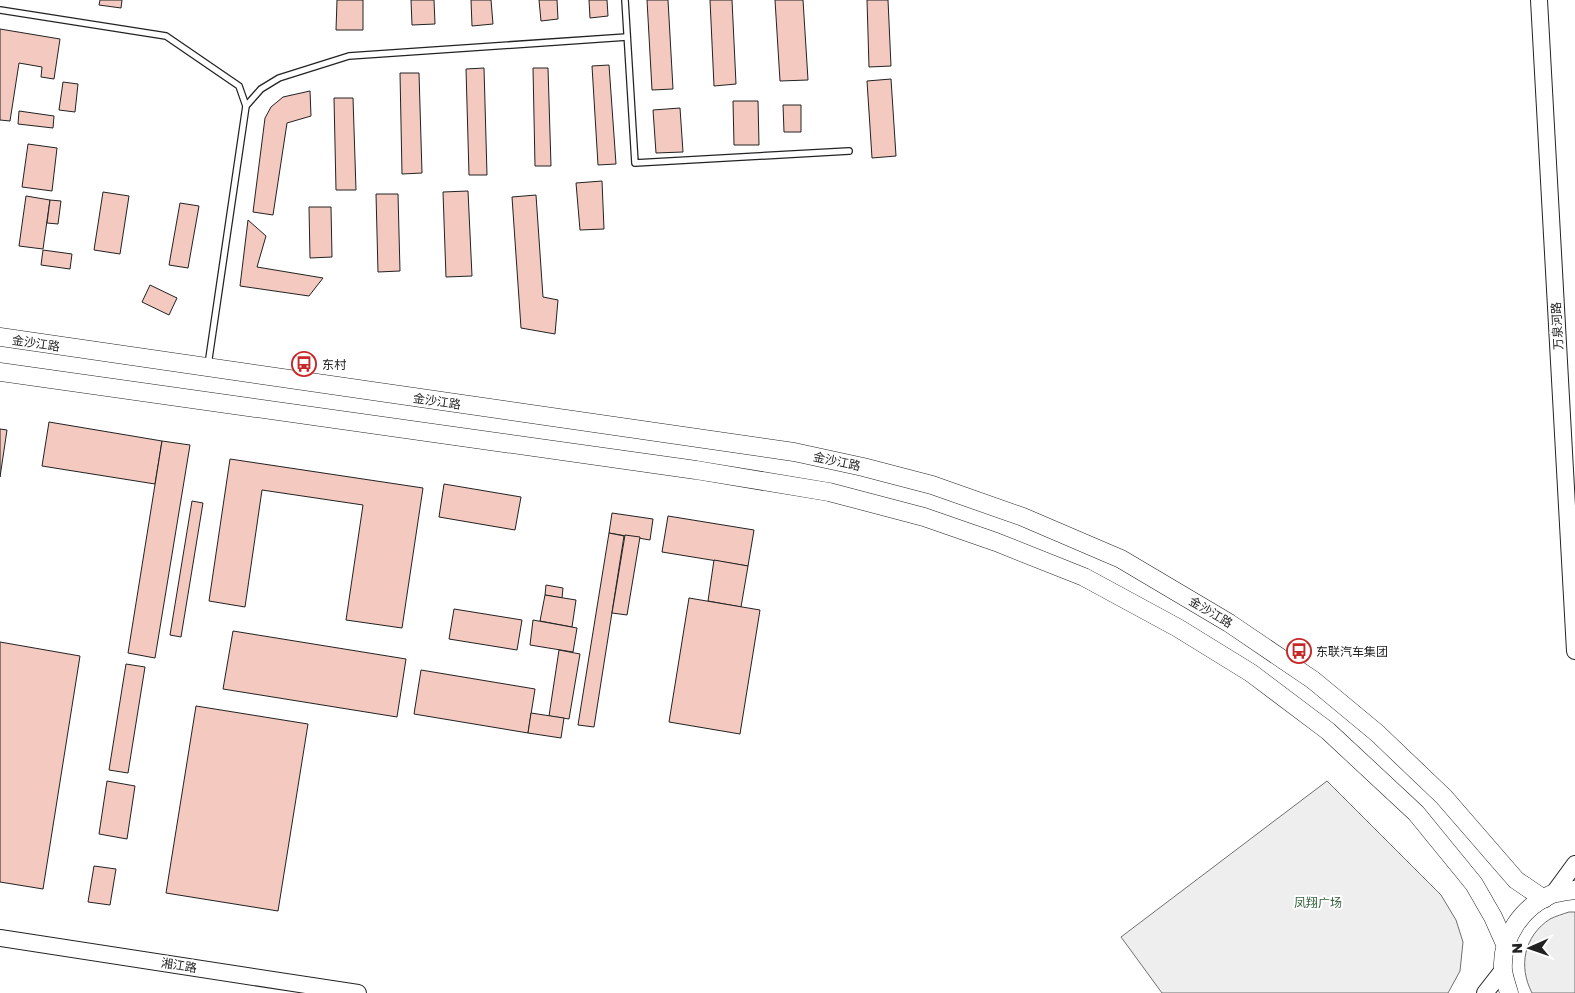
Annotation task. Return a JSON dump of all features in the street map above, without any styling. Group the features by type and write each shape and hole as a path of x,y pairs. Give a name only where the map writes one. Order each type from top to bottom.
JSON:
{"main road":[{"name":"金沙江路","path":"0,338 794,452 932,485 1023,518 1121,558 1230,623 1313,680 1377,733 1438,791 1516,880 1548,896"},
{"path":"0,372 696,470 830,492 924,517 996,542 1084,577 1178,628 1251,673 1328,731 1416,814 1474,884 1493,917 1506,946"},
{"path":"1509,993 1503,970 1506,946 1515,923 1532,905 1548,896 1575,890"}],"street":[{"name":"万泉河路","path":"1539,0 1575,651"},
{"path":"1548,896 1575,864"},
{"name":"湘江路","path":"0,938 358,993"},
{"path":"1485,993 1503,970"}],"lane":[{"path":"625,0 635,163 849,151"},
{"path":"0,10 166,36 239,86 246,106 208,367"},
{"path":"246,106 261,89 279,78 349,56 627,37"}],"green space":[{"name":"凤翔广场","path":"1327,781 1441,895 1456,920 1463,942 1460,971 1448,993 1162,993 1121,937"},
{"path":"1569,912 1575,912 1575,993 1532,993 1525,972 1526,952 1529,943 1541,926 1550,919"}],"building":[{"path":"100,0 122,0 121,8 99,5"},
{"path":"337,0 363,0 363,30 336,30"},
{"path":"411,0 434,0 435,24 412,25"},
{"path":"471,0 491,0 493,24 472,26"},
{"path":"539,0 557,0 558,19 541,21"},
{"path":"589,0 607,0 608,16 590,18"},
{"path":"647,0 668,0 673,89 652,90"},
{"path":"710,0 732,0 736,84 714,86"},
{"path":"775,0 803,0 808,80 780,81"},
{"path":"867,0 888,0 891,66 869,67"},
{"path":"0,29 60,39 54,79 41,77 42,67 19,63 10,121 0,120"},
{"path":"609,65 616,164 598,165 592,66"},
{"path":"484,68 487,175 469,175 466,69"},
{"path":"533,68 548,68 551,166 535,166"},
{"path":"400,73 419,73 422,173 402,174"},
{"path":"891,79 896,156 872,158 867,81"},
{"path":"63,82 78,84 75,112 59,110"},
{"path":"310,91 311,116 287,123 273,215 253,212 265,118 271,107 283,97"},
{"path":"334,98 353,98 356,190 336,190"},
{"path":"733,101 758,101 759,145 734,145"},
{"path":"783,105 801,105 801,132 784,132"},
{"path":"680,108 683,152 656,153 653,110"},
{"path":"19,111 54,116 53,128 18,124"},
{"path":"28,144 57,148 52,191 22,187"},
{"path":"602,181 604,229 580,230 576,183"},
{"path":"468,191 472,276 446,277 443,192"},
{"path":"103,192 129,196 120,254 94,250"},
{"path":"376,194 398,194 400,271 378,272"},
{"path":"536,195 543,297 558,300 555,334 521,328 512,197"},
{"path":"26,196 50,200 43,249 19,246"},
{"path":"50,200 61,201 58,224 47,223"},
{"path":"180,203 199,206 188,268 169,265"},
{"path":"309,207 331,207 332,257 310,258"},
{"path":"248,220 266,236 257,267 323,278 309,296 240,286"},
{"path":"43,250 72,254 70,269 41,265"},
{"path":"150,285 177,298 169,315 142,302"},
{"path":"49,422 162,441 155,484 42,466"},
{"path":"0,429 7,430 0,477"},
{"path":"162,441 190,445 155,658 128,653"},
{"path":"230,459 423,488 402,628 346,620 363,505 262,490 245,607 209,601"},
{"path":"444,484 521,497 515,530 439,517"},
{"path":"192,501 203,503 181,637 170,635"},
{"path":"612,513 653,519 650,540 609,533"},
{"path":"668,516 754,530 748,566 662,552"},
{"path":"609,533 624,536 594,727 578,725"},
{"path":"625,535 640,537 627,615 612,613"},
{"path":"714,560 748,566 741,607 708,601"},
{"path":"546,585 563,588 562,598 545,595"},
{"path":"545,595 576,600 572,627 540,621"},
{"path":"689,598 760,610 740,734 669,722"},
{"path":"454,609 522,620 517,650 449,639"},
{"path":"533,620 577,628 573,652 530,645"},
{"path":"233,631 406,659 397,717 223,689"},
{"path":"0,642 80,656 43,889 0,882"},
{"path":"559,650 580,654 569,719 549,716"},
{"path":"126,664 145,667 128,773 109,770"},
{"path":"421,670 535,689 528,733 414,714"},
{"path":"196,706 308,724 278,911 166,893"},
{"path":"531,713 564,718 561,738 528,733"},
{"path":"107,781 135,786 127,839 99,834"},
{"path":"94,866 116,869 110,905 88,902"}],"place":[{"name":"东村","path":"304,364"},
{"name":"东联汽车集团","path":"1299,651"}]}
